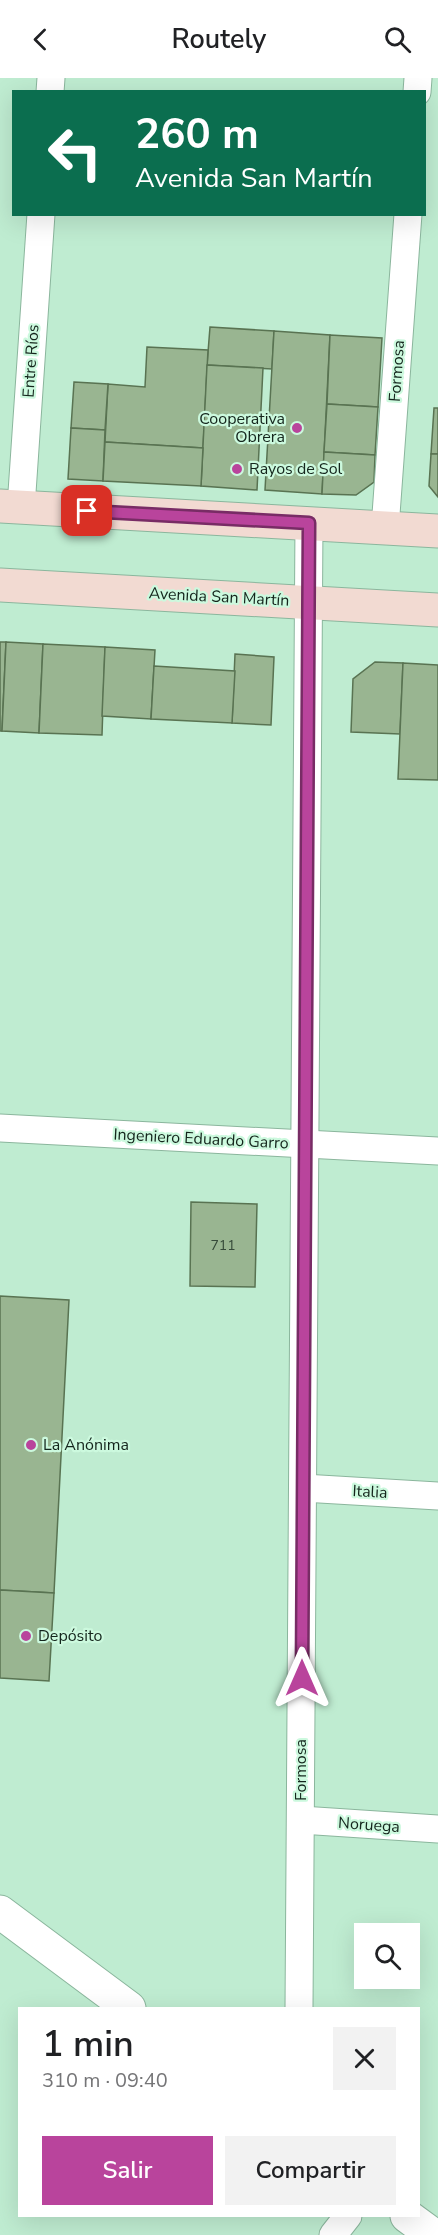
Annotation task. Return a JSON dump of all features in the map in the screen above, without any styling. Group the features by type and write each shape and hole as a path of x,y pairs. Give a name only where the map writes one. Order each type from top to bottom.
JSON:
{"main road":[{"path":"10,507 438,531"},
{"name":"Avenida San Martín","path":"0,585 438,610"}],"street":[{"name":"Entre Ríos","path":"10,507 41,216"},
{"name":"Formosa","path":"385,528 408,216"},
{"name":"Formosa","path":"299,2007 309,523"},
{"name":"Ingeniero Eduardo Garro","path":"0,1128 438,1151"},
{"name":"Italia","path":"303,1488 438,1496"},
{"name":"Noruega","path":"301,1821 438,1829"},
{"path":"0,1912 128,2007"},
{"path":"333,2235 347,2217"},
{"path":"408,2217 433,2235"}],"building":[{"path":"210,327 274,331 272,369 207,365"},
{"name":"Cooperativa Obrera","path":"274,331 330,335 322,494 265,490"},
{"path":"330,335 382,338 378,407 327,404"},
{"path":"147,347 208,350 203,448 105,442 108,384 145,387"},
{"path":"207,365 263,368 257,490 201,486"},
{"path":"74,382 108,384 105,430 71,428"},
{"path":"327,404 378,407 375,455 324,452"},
{"path":"434,408 438,408 438,454 431,454"},
{"path":"71,428 105,430 103,481 68,479"},
{"path":"105,442 203,448 201,486 103,481"},
{"path":"324,452 375,455 374,482 356,495 322,494"},
{"path":"431,454 438,454 438,497 429,486"},
{"path":"0,642 6,642 2,731 0,731"},
{"path":"6,642 43,644 39,733 2,731"},
{"path":"43,644 105,647 102,735 39,733"},
{"path":"105,647 155,650 151,719 102,716"},
{"path":"235,654 274,657 271,725 232,723"},
{"path":"375,662 403,663 400,734 351,732 353,679"},
{"path":"403,663 438,665 438,780 398,779"},
{"path":"154,666 235,671 232,723 151,719"},
{"path":"191,1202 257,1204 255,1287 190,1286"},
{"name":"La Anónima","path":"0,1296 69,1300 54,1593 0,1590"},
{"name":"Depósito","path":"0,1590 54,1593 49,1681 0,1678"}],"place":[{"name":"Cooperativa Obrera","path":"297,428"},
{"name":"Rayos de Sol","path":"237,469"},
{"name":"La Anónima","path":"31,1445"},
{"name":"Depósito","path":"26,1636"}],"route":[{"path":"87,511 309,523 302,1678"}]}
